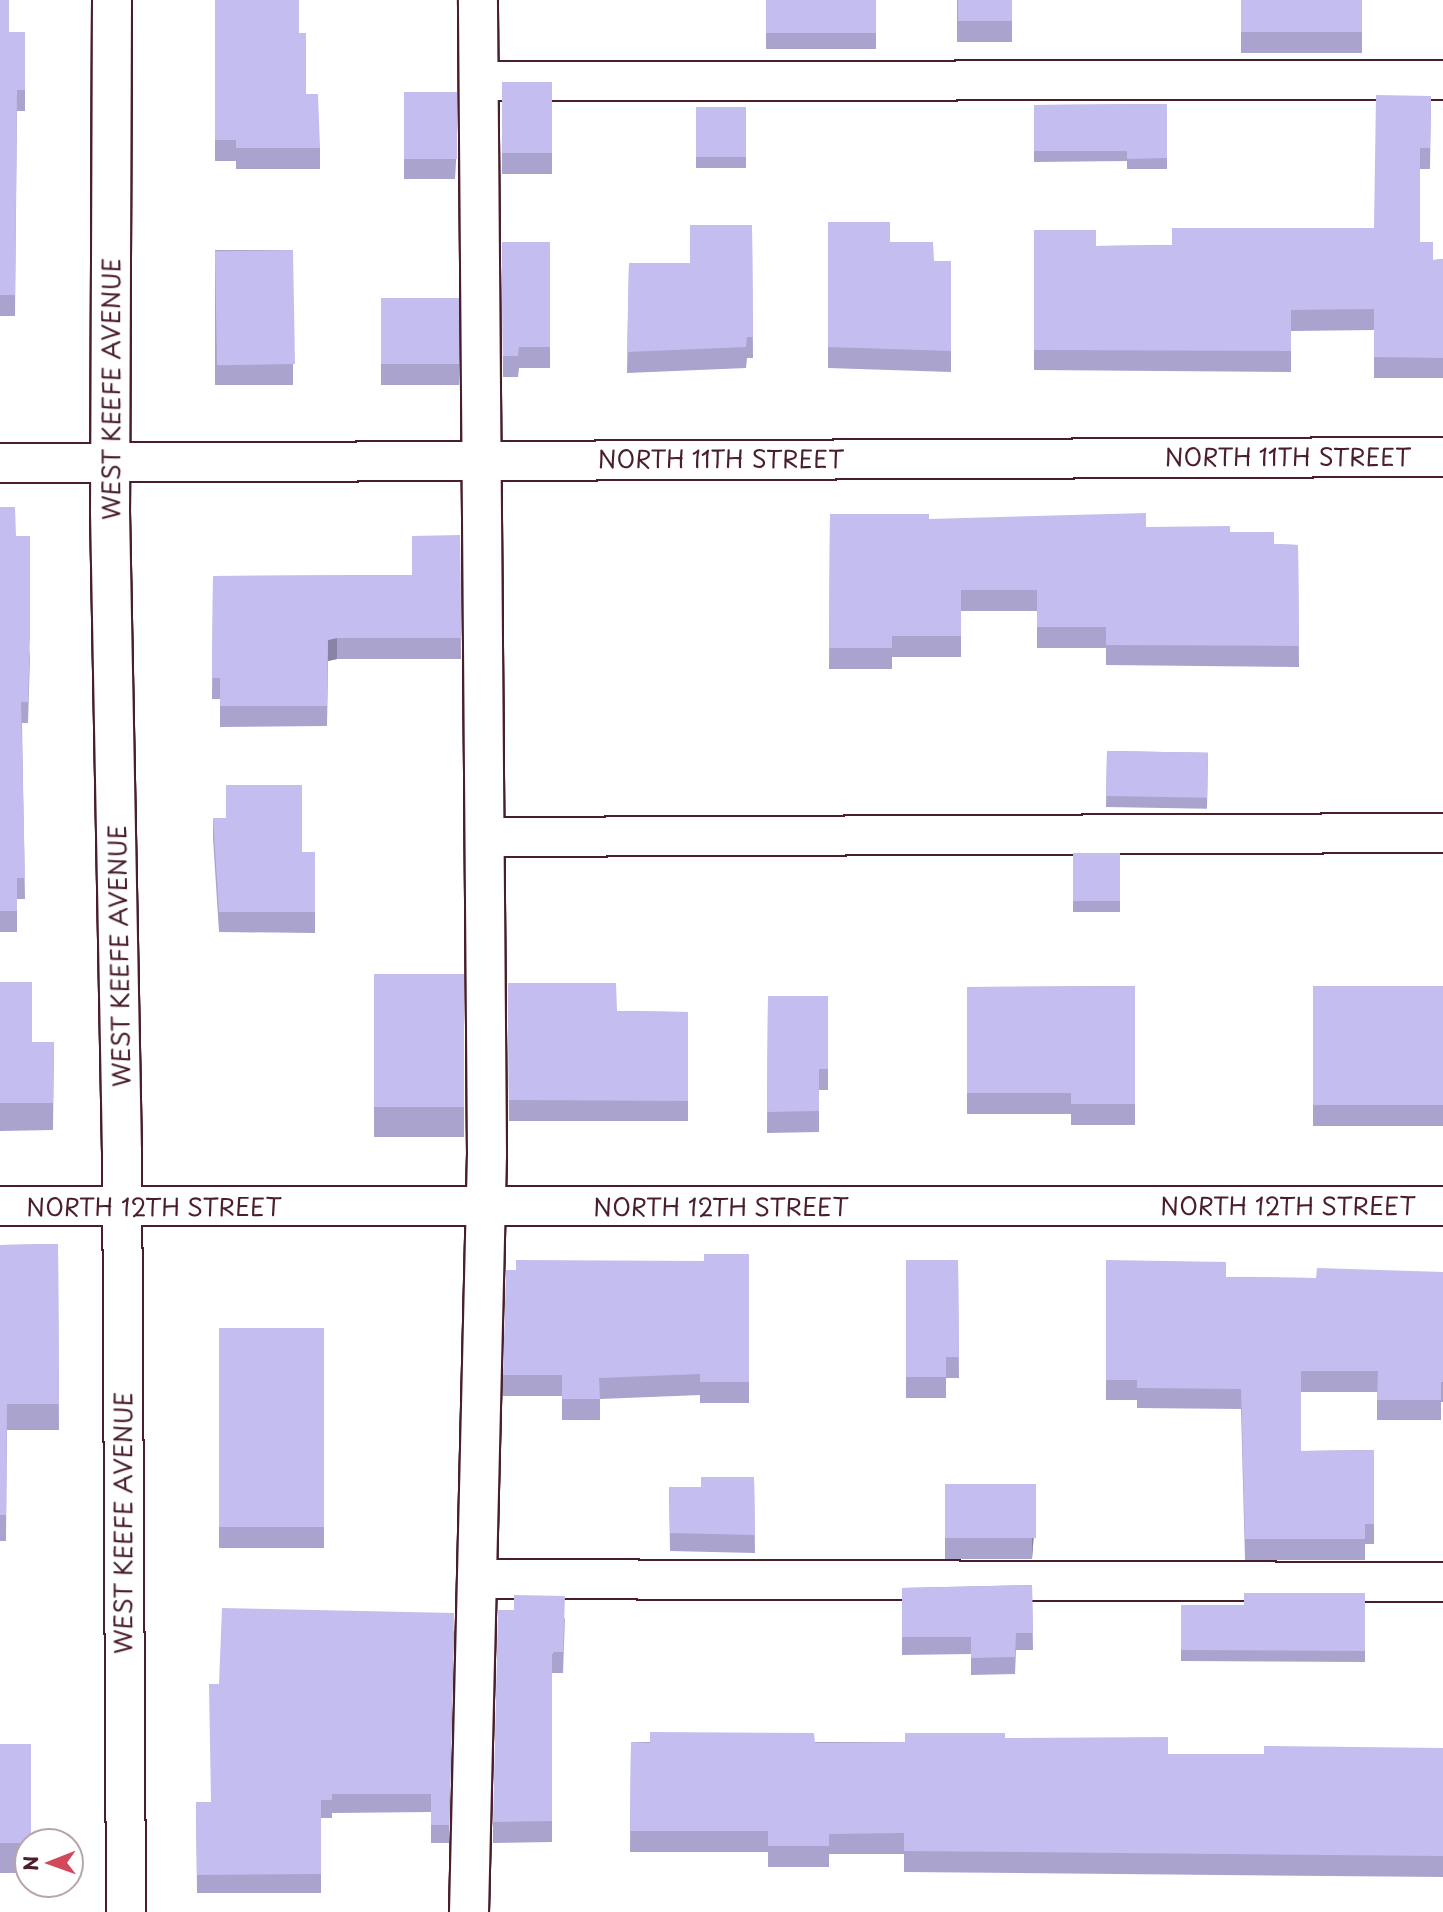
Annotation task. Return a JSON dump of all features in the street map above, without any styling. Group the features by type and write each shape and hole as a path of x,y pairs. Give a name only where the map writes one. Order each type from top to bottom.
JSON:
{"street":[{"name":"WEST KEEFE AVENUE","path":"112,0 111,466 122,1208 126,1912"},
{"path":"470,1912 486,1207 485,460 478,0"},
{"path":"479,81 1443,80"},
{"name":"NORTH 11TH STREET","path":"0,463 111,466 485,460 1443,457"},
{"path":"487,837 1443,833"},
{"name":"NORTH 12TH STREET","path":"0,1206 1443,1206"},
{"path":"477,1579 1443,1582"}],"building":[{"path":"0,0 9,0 9,32 25,32 25,90 17,90 15,295 0,295"},
{"path":"215,0 299,0 299,33 306,33 306,94 318,94 320,148 236,148 236,140 215,140"},
{"path":"766,0 876,0 876,33 766,33"},
{"path":"958,0 1012,0 1012,21 958,21"},
{"path":"1241,0 1362,0 1362,32 1241,32"},
{"path":"502,82 552,82 552,153 502,153"},
{"path":"404,92 457,92 457,159 404,159"},
{"path":"1376,95 1431,96 1430,148 1420,148 1420,242 1433,242 1433,260 1443,259 1443,358 1374,357 1374,309 1291,310 1291,351 1034,350 1034,230 1096,230 1096,246 1172,245 1172,228 1374,228"},
{"path":"1167,104 1167,158 1127,159 1127,151 1034,151 1034,105"},
{"path":"696,107 746,107 746,157 696,157"},
{"path":"828,222 890,222 890,242 933,242 934,261 951,261 951,351 828,347"},
{"path":"690,225 752,225 753,337 747,337 746,347 627,352 629,263 690,263"},
{"path":"502,242 550,242 550,347 519,347 518,356 503,356"},
{"path":"293,250 295,364 217,365 215,251"},
{"path":"381,298 459,298 459,364 381,364"},
{"path":"0,507 15,507 16,536 30,536 28,702 21,702 25,878 17,878 17,911 0,911"},
{"path":"1146,513 1146,527 1230,526 1230,532 1274,532 1274,544 1298,545 1299,646 1106,645 1106,627 1037,627 1037,590 961,590 961,636 892,636 892,648 829,648 830,514 929,514 929,519"},
{"path":"460,535 461,638 328,640 327,706 220,706 220,678 212,678 213,576 412,575 412,536"},
{"path":"1107,751 1208,753 1207,798 1106,796"},
{"path":"226,785 302,785 302,852 315,852 315,912 219,912 213,818 226,818"},
{"path":"1073,853 1120,853 1120,901 1073,901"},
{"path":"374,974 464,974 464,1107 374,1107"},
{"path":"0,982 32,982 32,1042 54,1042 53,1103 0,1103"},
{"path":"508,983 616,983 617,1011 688,1012 688,1101 509,1100"},
{"path":"1135,986 1135,1104 1071,1104 1071,1093 967,1093 967,987"},
{"path":"1313,986 1443,986 1443,1105 1313,1105"},
{"path":"768,996 828,996 828,1069 819,1069 819,1111 767,1112"},
{"path":"58,1244 59,1404 7,1404 6,1515 0,1515 0,1245"},
{"path":"704,1254 749,1254 749,1382 700,1382 700,1374 599,1378 600,1399 562,1399 562,1375 503,1375 506,1270 516,1270 516,1260 704,1261"},
{"path":"906,1260 958,1260 959,1357 946,1357 946,1377 906,1377"},
{"path":"1106,1260 1226,1262 1226,1277 1316,1278 1317,1268 1443,1272 1441,1400 1377,1400 1378,1371 1301,1371 1301,1451 1374,1450 1374,1524 1365,1524 1365,1539 1245,1539 1241,1389 1137,1388 1137,1380 1106,1380"},
{"path":"219,1328 324,1328 324,1527 219,1527"},
{"path":"701,1477 754,1477 755,1535 670,1533 669,1487 701,1487"},
{"path":"945,1484 1036,1484 1036,1538 945,1538"},
{"path":"1032,1585 1033,1633 1016,1633 1015,1657 971,1658 971,1637 902,1637 902,1588"},
{"path":"1244,1593 1365,1593 1365,1651 1181,1650 1181,1605 1244,1605"},
{"path":"514,1595 565,1596 563,1652 552,1652 552,1821 493,1822 498,1610 514,1610"},
{"path":"222,1608 454,1613 449,1825 431,1825 431,1794 332,1794 332,1800 321,1800 321,1874 197,1875 196,1802 211,1802 209,1684 219,1684"},
{"path":"650,1732 814,1733 815,1743 905,1742 905,1733 1005,1733 1005,1738 1168,1737 1168,1754 1264,1754 1264,1746 1443,1748 1443,1856 904,1851 904,1833 829,1834 829,1846 768,1846 768,1831 630,1831 631,1742 650,1743"},
{"path":"0,1744 31,1744 31,1828 14,1828 14,1843 0,1843"}]}
